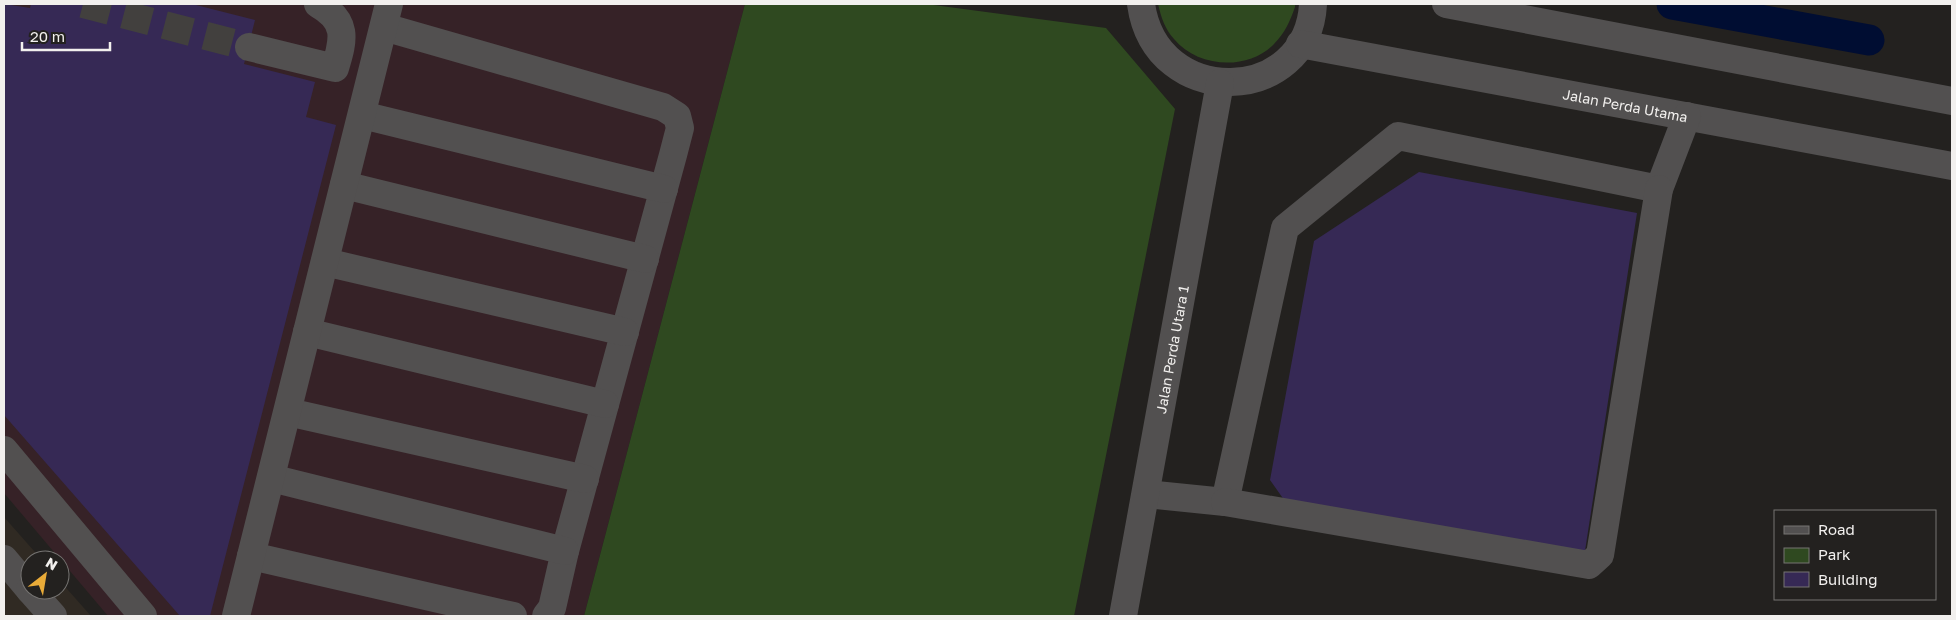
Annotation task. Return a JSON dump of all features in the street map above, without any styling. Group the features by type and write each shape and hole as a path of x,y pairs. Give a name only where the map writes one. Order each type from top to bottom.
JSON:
{"street":[{"path":"318,4 336,19 344,40 335,68"},
{"path":"1141,4 1144,21 1155,44 1172,63 1194,77 1220,83 1244,82 1267,74 1286,60 1300,44 1308,26 1313,4"},
{"path":"1446,4 1952,101"},
{"path":"236,616 386,16 663,107 677,116 680,128 565,551 552,608 546,616"},
{"name":"Jalan Perda Utama","path":"1300,44 1952,166"},
{"path":"249,47 371,78"},
{"name":"Jalan Perda Utara 1","path":"1123,616 1220,83"},
{"path":"362,115 664,189"},
{"path":"1146,494 1225,502 1589,565 1600,554 1660,189 1687,116"},
{"path":"1225,502 1284,228 1398,136 1660,189"},
{"path":"344,185 645,259"},
{"path":"325,262 625,332"},
{"path":"307,332 605,404"},
{"path":"288,412 585,479"},
{"path":"4,450 143,616"},
{"path":"270,478 565,551"},
{"path":"252,556 514,616"},
{"path":"4,559 20,578"},
{"path":"39,600 53,616"}],"shaded area":[{"path":"4,4 745,4 584,616 108,616 70,571 70,550 52,550 4,493"},
{"path":"4,517 33,550 20,550 20,600 70,600 70,592 91,616 4,616"}],"green space":[{"path":"745,4 926,4 1106,28 1175,109 1074,616 584,616"},
{"path":"1158,4 1295,4 1295,7 1281,36 1263,53 1251,59 1223,62 1196,56 1184,49 1168,31"}],"building":[{"path":"4,4 30,8 31,4 192,4 255,20 244,64 315,82 306,117 336,125 210,616 180,616 4,415"},
{"path":"1419,172 1637,213 1585,551 1287,504 1270,480 1314,241"}],"waterway":[{"path":"1672,4 1869,40"}],"tunnel":[{"path":"83,4 249,47"}]}
